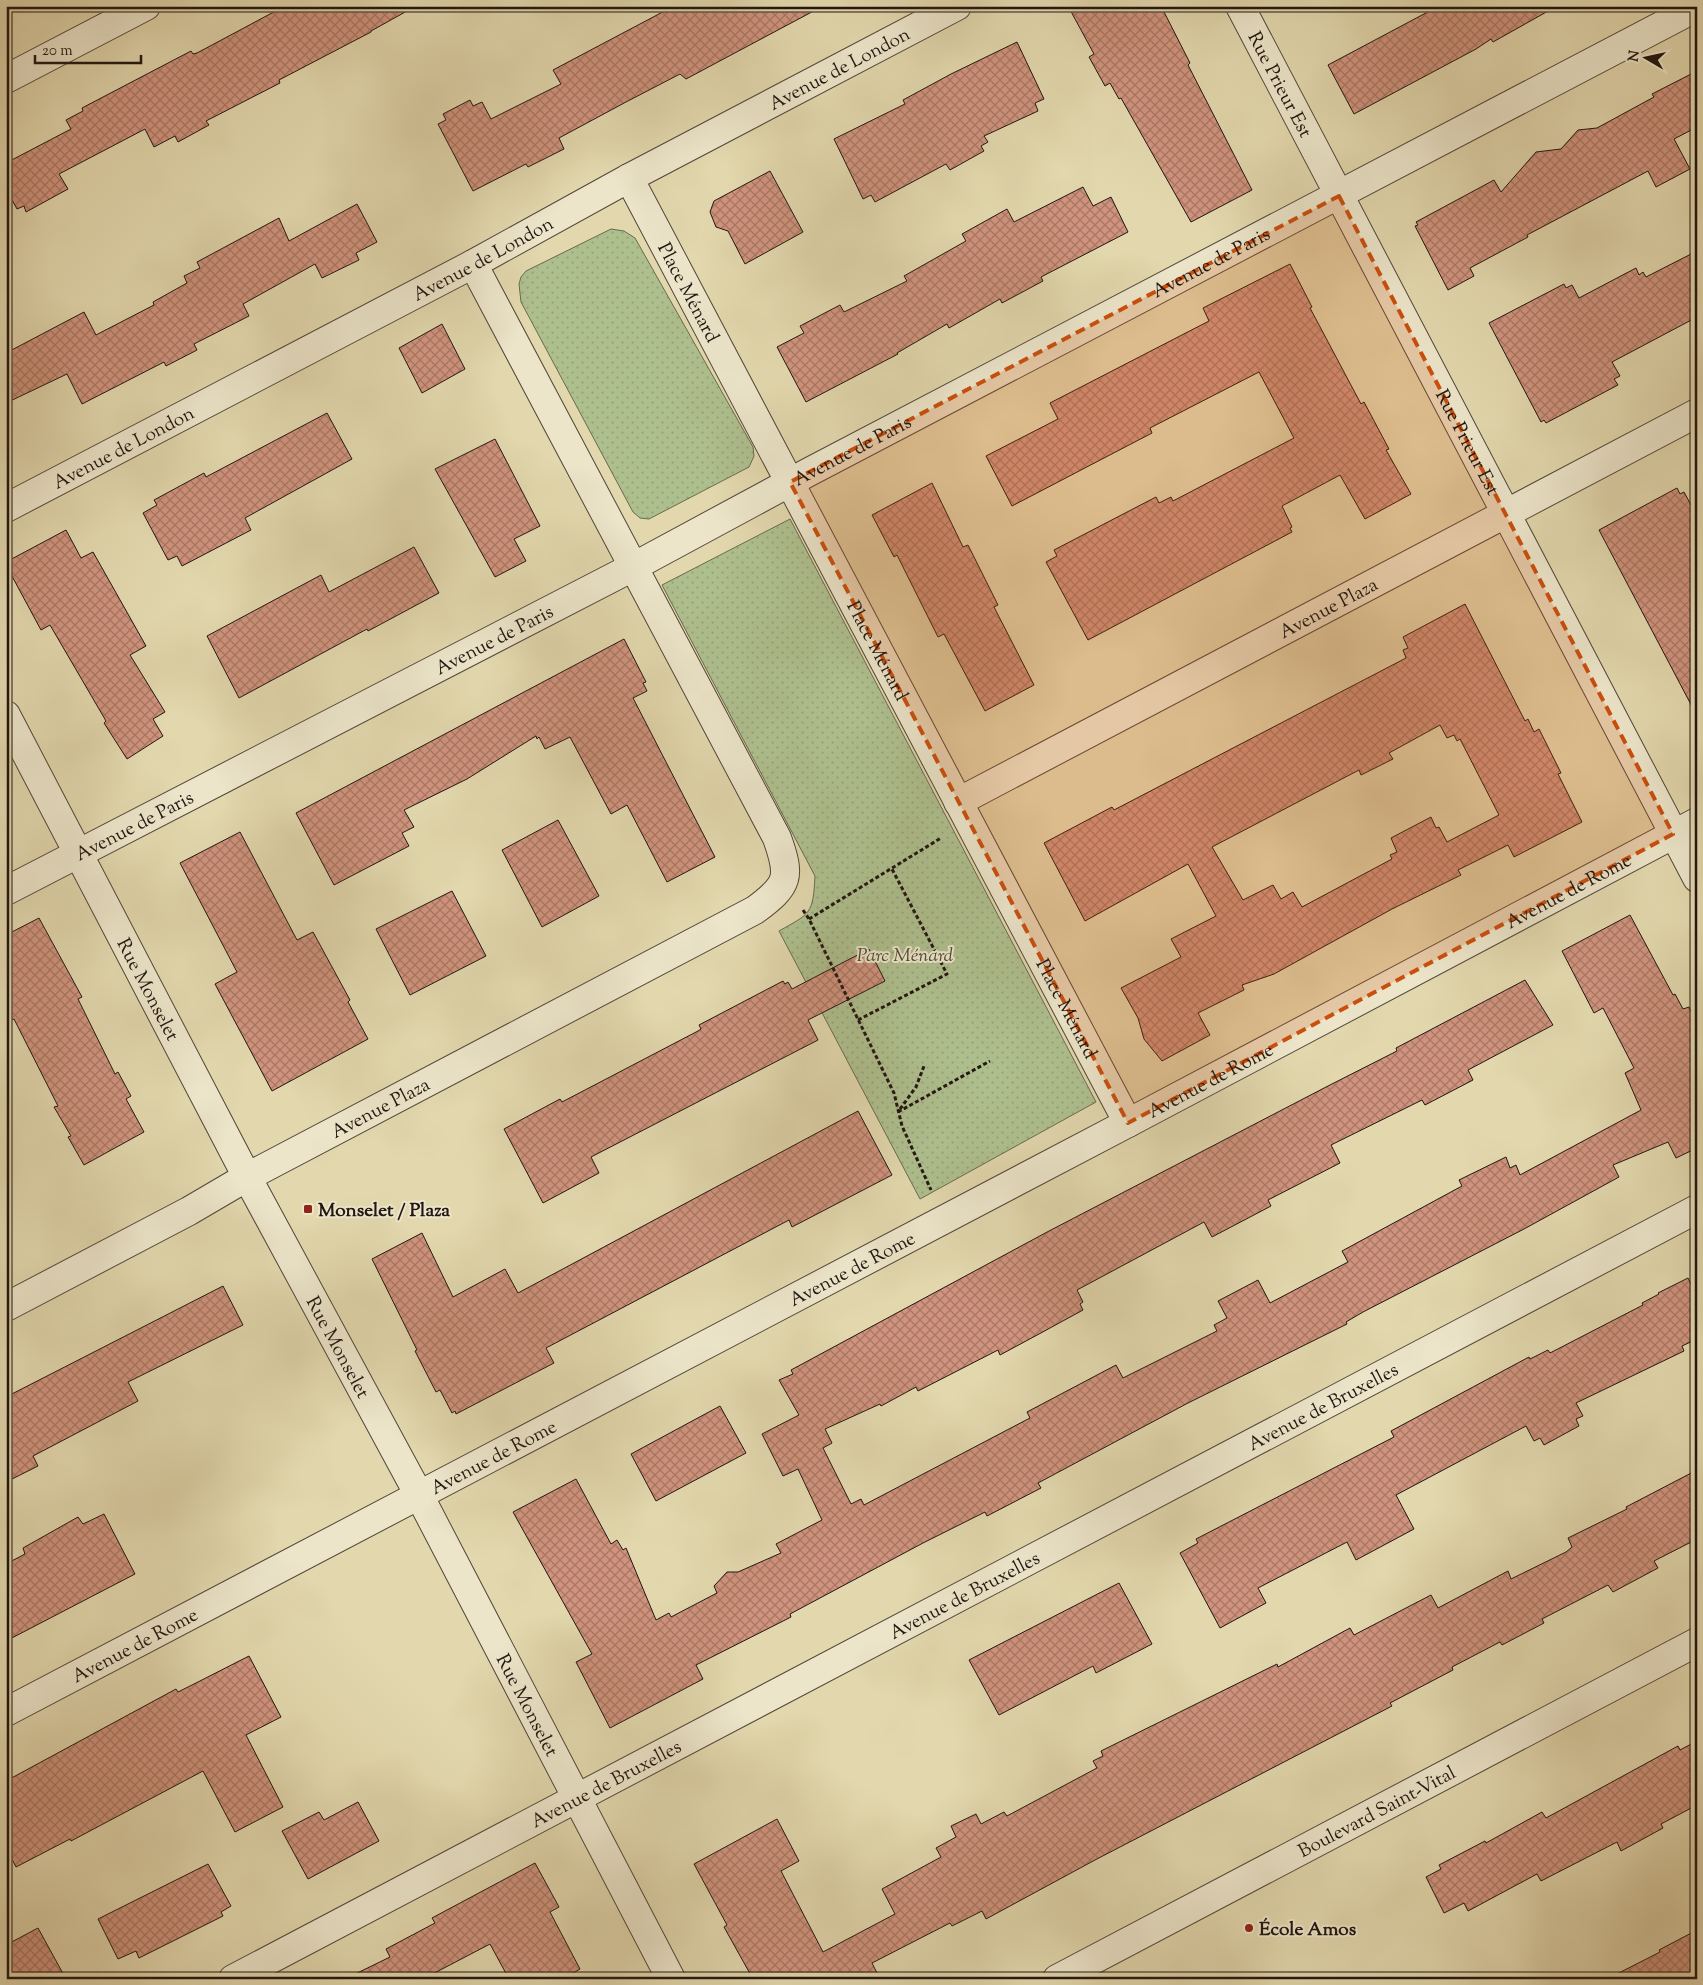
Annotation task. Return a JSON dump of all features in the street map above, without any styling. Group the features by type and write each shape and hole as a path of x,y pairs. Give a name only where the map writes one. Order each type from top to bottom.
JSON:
{"street":[{"path":"6,79 146,6"},
{"name":"Avenue de London","path":"6,508 473,264 629,178 957,6"},
{"name":"Rue Prieur Est","path":"1240,6 1505,513 1685,828 1697,878"},
{"name":"Avenue de Paris","path":"6,891 632,567 790,482 1697,7"},
{"name":"Place Ménard","path":"629,178 1128,1123"},
{"path":"473,264 777,838 786,862 784,884"},
{"name":"Avenue Plaza","path":"963,812 1505,513 1697,413"},
{"name":"Rue Monselet","path":"6,715 247,1177 419,1495 672,1979"},
{"name":"Avenue de Rome","path":"6,1712 944,1220 1685,828"},
{"name":"Avenue Plaza","path":"6,1307 189,1212 247,1177 756,910 773,897 784,884"},
{"name":"Avenue de Bruxelles","path":"233,1979 1697,1209"},
{"name":"Boulevard Saint-Vital","path":"1057,1979 1697,1642"}],"path":[{"path":"809,919 892,868 963,812"},
{"path":"858,1020 947,974 892,868"},
{"path":"784,884 809,919 894,1093 902,1126 944,1220"},
{"path":"898,1112 990,1061"},
{"path":"898,1112 916,1087 924,1066"}],"highlighted area":[{"path":"1339,196 1673,834 1128,1123 790,482"}],"green space":[{"path":"611,229 624,231 635,238 753,447 754,456 749,467 649,519 640,518 633,512 521,302 519,284 521,277 526,271"},
{"name":"Parc Ménard","path":"790,519 1096,1102 920,1199 779,931 804,916 808,911 813,898 815,876 662,585"}],"building":[{"path":"285,6 416,6 279,80 280,83 206,121 209,125 178,142 175,136 154,147 145,129 59,174 68,189 26,212 24,206 17,209 6,189 6,163 71,129 66,120 83,111 82,108 191,51 193,54 197,53"},
{"path":"674,6 823,6 686,79 680,74 626,102 559,138 564,149 528,167 526,164 473,191 438,124 446,120 443,114 470,100 473,106 482,102 491,119 561,84 553,70"},
{"path":"1068,6 1161,6 1190,63 1188,65 1252,190 1191,222 1121,98 1119,99 1110,83 1105,86 1089,57 1094,54"},
{"path":"1439,6 1557,6 1493,42 1491,39 1476,49 1354,114 1328,65"},
{"path":"1017,42 1044,99 1035,103 1038,111 984,136 988,142 981,146 984,151 950,170 946,164 875,202 871,195 863,199 834,139 905,104 903,100 951,74"},
{"path":"1697,71 1697,127 1674,139 1690,169 1656,187 1648,171 1527,235 1528,237 1470,268 1474,276 1448,290 1415,226 1418,225 1416,222 1494,180 1501,192 1536,152 1561,149 1578,130 1597,128 1654,97 1652,94"},
{"path":"770,171 803,232 745,264 728,231 716,227 710,212 714,201"},
{"path":"1083,187 1093,206 1111,197 1128,232 1041,277 1043,281 1002,303 1000,299 949,328 947,324 898,354 806,402 777,347 804,333 800,326 840,305 844,312 907,281 904,276 966,241 962,234 1007,209 1014,222"},
{"path":"357,204 377,242 356,253 359,260 322,278 315,264 243,304 249,316 194,344 197,350 166,366 164,362 82,404 67,374 6,403 6,353 84,312 96,335 154,305 153,302 187,283 184,276 200,268 197,262 279,218 289,241"},
{"path":"1697,251 1697,317 1612,362 1620,376 1614,379 1618,385 1546,423 1544,420 1541,422 1489,323 1564,284 1566,288 1572,285 1579,298 1636,268 1639,275 1643,272 1646,277"},
{"path":"1290,264 1312,307 1310,308 1361,404 1364,402 1389,449 1386,450 1411,494 1365,519 1340,475 1282,506 1292,527 1290,528 1292,532 1088,640 1046,562 1057,556 1054,550 1156,497 1159,503 1171,497 1173,501 1294,438 1259,372 1150,428 1152,433 1012,506 986,456 1058,419 1050,403 1209,321 1203,308"},
{"path":"442,324 465,369 422,393 399,348"},
{"path":"327,413 352,459 245,518 251,530 182,566 177,556 168,560 143,513 157,505 154,500 204,473 206,477"},
{"path":"495,439 540,526 514,539 526,561 495,577 435,469"},
{"path":"932,483 963,547 968,545 998,605 994,607 1034,685 985,711 944,634 938,637 897,555 894,557 872,515"},
{"path":"1677,488 1680,494 1684,492 1697,516 1697,716 1599,530"},
{"path":"66,530 81,558 93,552 146,646 130,655 165,712 153,719 163,736 127,759 104,723 106,721 50,625 41,630 6,565 6,562"},
{"path":"414,547 439,593 368,631 367,629 239,698 207,636 321,575 329,592"},
{"path":"1465,604 1525,721 1528,719 1534,732 1539,729 1561,773 1558,774 1582,822 1514,857 1508,845 1458,870 1461,875 1392,909 1274,974 1242,985 1244,990 1198,1013 1210,1035 1162,1061 1144,1039 1138,1018 1121,988 1181,957 1171,939 1216,916 1188,864 1085,921 1044,843 1112,807 1114,810 1406,658 1403,650 1408,648 1403,637","holes":["1440,725 1447,738 1454,735 1457,741 1460,739 1499,815 1447,842 1439,827 1436,828 1431,817 1391,838 1397,852 1390,855 1392,859 1302,907 1293,892 1281,899 1273,885 1243,900 1212,847 1359,770 1361,775 1393,759 1389,753"]},
{"path":"624,639 646,682 643,683 647,691 633,698 715,857 667,882 627,805 611,814 570,737 545,749 539,737 537,739 536,736 467,779 404,810 414,827 402,833 409,846 334,885 296,813"},
{"path":"558,820 599,896 542,927 502,850"},
{"path":"240,832 297,940 313,932 350,1000 348,1002 368,1039 272,1091 215,984 237,972 180,863"},
{"path":"452,891 486,956 410,995 376,929"},
{"path":"1630,915 1673,995 1675,994 1683,1009 1689,1007 1697,1024 1697,1148 1676,1158 1668,1142 1613,1165 1619,1177 1524,1229 1363,1312 1346,1322 1347,1324 1188,1403 1038,1483 1041,1488 987,1516 985,1512 923,1543 790,1614 791,1617 696,1665 703,1679 610,1728 576,1662 592,1654 513,1512 576,1479 611,1544 617,1540 623,1550 626,1548 656,1620 669,1613 671,1617 717,1593 714,1586 727,1572 738,1572 781,1553 776,1544 822,1520 798,1469 783,1476 762,1434 799,1415 779,1380 793,1374 791,1370 1049,1231 1397,1051 1396,1048 1525,980 1553,1025 1468,1070 1473,1080 1425,1105 1422,1100 1331,1145 1340,1163 1268,1200 1271,1206 1212,1237 1204,1222 1077,1290 1083,1302 1080,1304 1083,1310 1039,1334 1000,1355 998,1350 918,1391 916,1387 881,1406 880,1404 825,1429 832,1443 823,1448 851,1504 861,1499 864,1505 1030,1418 1027,1412 1116,1365 1123,1378 1217,1331 1214,1325 1227,1318 1218,1301 1258,1280 1270,1303 1348,1262 1342,1251 1462,1186 1459,1180 1506,1157 1510,1168 1516,1165 1520,1175 1641,1110 1625,1073 1634,1068 1603,1008 1594,1013 1562,951"},
{"path":"39,918 82,997 78,999 115,1074 118,1072 131,1096 126,1099 144,1132 84,1165 68,1137 71,1136 54,1107 58,1106 14,1019 6,1023 6,935"},
{"path":"869,949 885,981 808,1020 818,1040 591,1157 599,1173 543,1203 504,1129 560,1099 562,1102 698,1031 701,1029 699,1025 783,981 785,984 788,982 792,989"},
{"path":"858,1111 892,1175 792,1227 789,1220 546,1348 554,1363 456,1414 455,1411 452,1413 440,1390 436,1392 372,1259 422,1233 453,1297 505,1269 518,1293"},
{"path":"1688,1278 1697,1296 1697,1339 1682,1346 1684,1351 1576,1403 1583,1416 1576,1419 1579,1426 1544,1445 1540,1438 1534,1441 1526,1426 1396,1495 1414,1529 1356,1560 1347,1542 1258,1588 1266,1603 1220,1628 1180,1553 1198,1543 1196,1539 1394,1437 1391,1431 1529,1357 1530,1359 1548,1350 1550,1353 1643,1305 1642,1303 1658,1293"},
{"path":"223,1286 243,1325 128,1382 138,1401 33,1456 38,1466 6,1482 6,1397"},
{"path":"720,1406 746,1453 656,1501 631,1454"},
{"path":"1697,1470 1697,1539 1654,1561 1658,1568 1613,1592 1608,1585 1542,1619 1544,1623 1502,1645 1500,1642 1452,1667 1453,1670 1390,1703 1392,1706 1095,1860 986,1919 982,1911 952,1926 950,1923 872,1963 880,1979 753,1979 724,1927 727,1925 694,1864 777,1819 799,1861 781,1871 823,1952 895,1914 882,1889 941,1857 936,1848 956,1837 951,1826 976,1814 981,1824 1004,1812 1007,1816 1097,1768 1093,1761 1103,1756 1101,1751 1277,1664 1278,1667 1350,1628 1354,1635 1431,1595 1438,1608 1508,1571 1511,1579 1566,1552 1572,1547 1568,1538 1627,1509 1626,1507"},
{"path":"104,1514 135,1574 6,1641 6,1564 25,1554 23,1548 78,1517 83,1524"},
{"path":"1119,1583 1152,1644 1096,1673 1093,1666 999,1715 969,1660"},
{"path":"249,1656 281,1717 246,1735 283,1807 235,1832 203,1771 71,1841 70,1839 16,1867 6,1848 6,1781 176,1689 178,1692"},
{"path":"1697,1741 1697,1805 1661,1824 1663,1828 1621,1851 1617,1842 1541,1881 1537,1874 1468,1911 1464,1903 1444,1913 1426,1877 1441,1869 1439,1865 1485,1841 1486,1843 1542,1812 1546,1818 1678,1746 1680,1750"},
{"path":"358,1802 379,1841 308,1879 282,1831 319,1812 324,1820"},
{"path":"535,1863 559,1907 550,1912 580,1969 563,1979 509,1979 490,1944 423,1979 345,1979 390,1957 386,1949 435,1923 432,1918"},
{"path":"208,1864 231,1906 221,1912 223,1916 139,1958 136,1951 118,1959 98,1919"},
{"path":"38,1928 66,1979 6,1979 6,1945"},
{"path":"1697,1930 1697,1979 1607,1979 1660,1952 1659,1950"}],"place":[{"name":"Monselet / Plaza","path":"308,1209"},
{"name":"École Amos","path":"1249,1928"}]}
